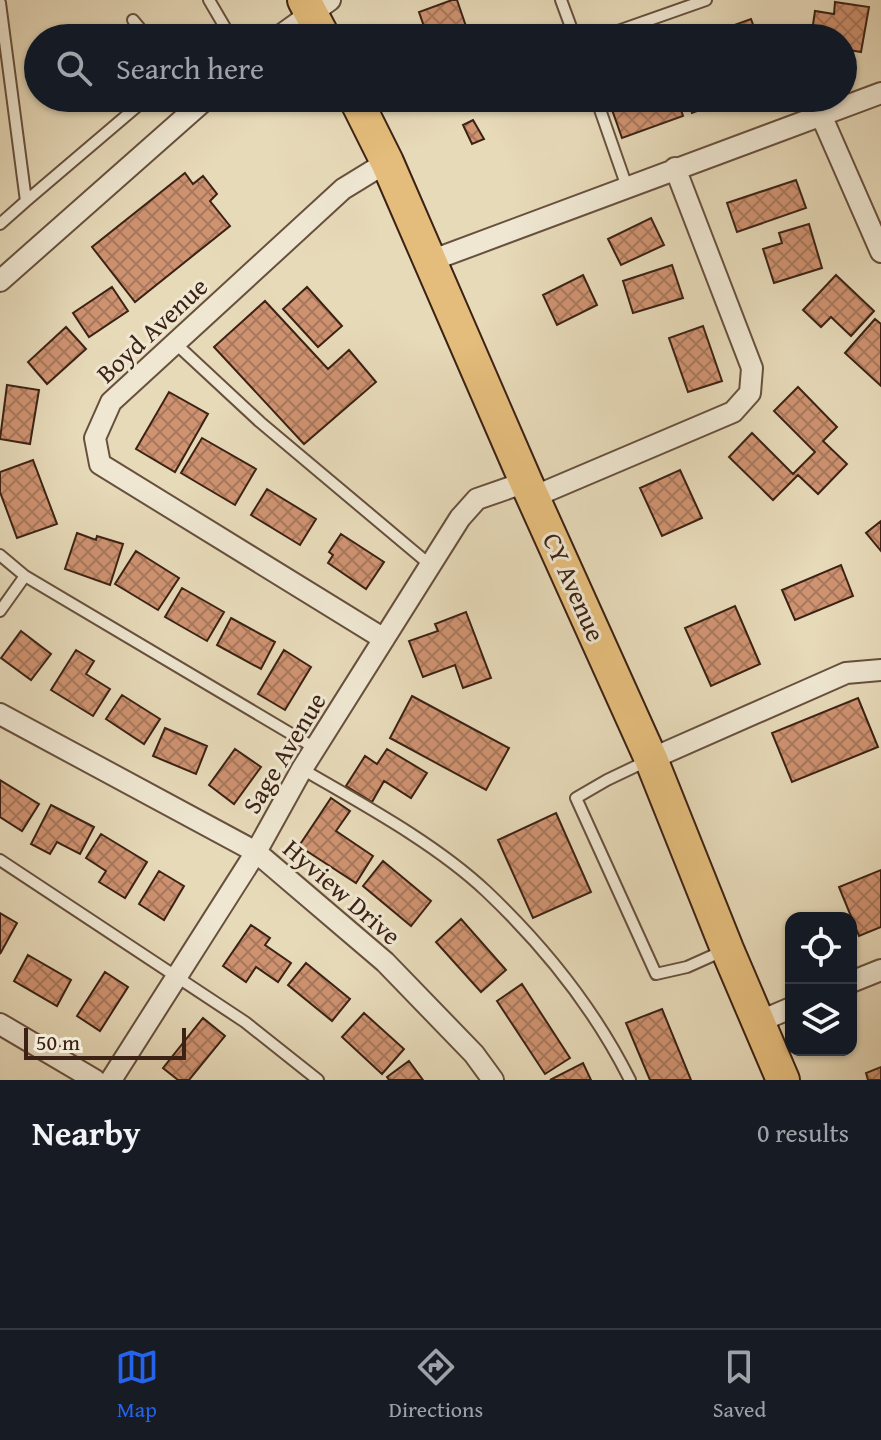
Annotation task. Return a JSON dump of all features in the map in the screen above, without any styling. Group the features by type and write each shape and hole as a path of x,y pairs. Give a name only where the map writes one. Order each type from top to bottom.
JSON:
{"main road":[{"name":"CY Avenue","path":"362,112 387,162 651,759 783,1080"}],"street":[{"path":"299,24 317,12"},
{"path":"857,102 881,93"},
{"path":"0,281 187,112"},
{"path":"430,261 829,112"},
{"path":"821,115 881,252"},
{"name":"Boyd Avenue","path":"384,639 100,464 95,438 111,402 343,189 387,162"},
{"name":"Sage Avenue","path":"111,1080 256,852 302,769 429,564 477,499 530,489 733,412 750,393 752,368 675,168"},
{"path":"651,759 846,673 881,670"},
{"name":"Hyview Drive","path":"0,714 256,852 385,962 474,1054 493,1080"},
{"path":"857,980 881,970"},
{"path":"758,1022 785,1011"},
{"path":"0,1024 95,1080"}],"lane":[{"path":"209,0 223,24"},
{"path":"561,0 570,24"},
{"path":"638,24 706,0"},
{"path":"0,3 26,201"},
{"path":"133,20 136,24"},
{"path":"0,224 131,112"},
{"path":"601,112 627,187"},
{"path":"175,343 260,422 429,564"},
{"path":"0,555 25,576 315,748"},
{"path":"0,611 25,576"},
{"path":"651,759 576,798 656,974 687,967 727,949"},
{"path":"302,769 422,842 484,889 572,986 608,1036 630,1080"},
{"path":"0,860 245,1022 318,1080"}],"building":[{"path":"457,0 465,24 423,24 419,12"},
{"path":"835,2 869,7 861,52 857,51 857,24 813,24 815,11 834,14"},
{"path":"613,112 682,112 683,116 622,138"},
{"path":"473,120 484,139 472,144 463,125"},
{"path":"185,173 193,184 203,176 217,194 210,201 230,226 135,302 92,247"},
{"path":"796,180 806,208 737,232 727,203"},
{"path":"651,218 664,245 621,265 608,239"},
{"path":"809,224 822,268 774,283 763,249 782,243 779,233"},
{"path":"672,265 683,298 633,313 623,281"},
{"path":"583,275 597,305 557,325 543,295"},
{"path":"836,275 874,311 851,336 831,317 821,327 803,310"},
{"path":"112,287 128,311 89,337 73,313"},
{"path":"307,287 342,326 318,347 283,309"},
{"path":"265,301 328,369 349,350 376,382 304,444 214,347"},
{"path":"875,319 881,324 881,386 845,353"},
{"path":"703,326 722,381 688,392 669,338"},
{"path":"66,327 86,349 47,384 28,362"},
{"path":"7,385 39,390 30,444 0,439"},
{"path":"798,387 837,427 823,441 847,464 818,494 798,475 773,500 729,457 752,433 793,474 815,452 774,411"},
{"path":"169,392 208,414 175,472 136,449"},
{"path":"202,438 256,469 235,505 181,473"},
{"path":"33,460 57,524 17,538 0,492 0,472"},
{"path":"680,470 702,518 662,536 640,488"},
{"path":"267,489 316,519 300,545 251,515"},
{"path":"881,521 881,551 866,533"},
{"path":"77,533 123,544 110,585 65,569"},
{"path":"341,534 384,562 366,589 328,563 333,555 329,552"},
{"path":"136,551 179,578 158,610 115,584"},
{"path":"841,565 853,596 795,620 782,590"},
{"path":"182,588 224,612 207,641 165,617"},
{"path":"735,606 760,664 711,686 685,628"},
{"path":"466,612 491,678 463,688 455,665 423,677 409,641 438,631 435,624"},
{"path":"231,618 275,642 261,669 217,645"},
{"path":"21,631 51,654 31,680 1,658"},
{"path":"76,650 94,661 86,674 110,689 93,716 51,690"},
{"path":"284,650 311,667 285,710 258,694"},
{"path":"122,695 160,719 144,744 106,719"},
{"path":"412,696 509,748 486,790 390,738"},
{"path":"858,698 878,747 792,782 772,733"},
{"path":"165,728 207,746 196,774 153,756"},
{"path":"235,749 261,767 234,804 209,785"},
{"path":"387,749 427,773 411,798 384,781 372,802 346,786 365,756 377,764"},
{"path":"0,780 39,804 22,831 0,817"},
{"path":"331,798 350,811 336,831 373,856 356,883 299,846"},
{"path":"51,805 94,827 80,854 57,842 50,854 31,844"},
{"path":"556,813 591,892 533,918 498,840"},
{"path":"101,834 147,862 125,898 99,882 106,871 86,858"},
{"path":"383,861 431,901 411,926 363,886"},
{"path":"881,870 881,927 859,936 857,912 849,912 839,887"},
{"path":"159,871 184,886 164,920 139,904"},
{"path":"0,913 17,923 0,954"},
{"path":"461,919 506,970 481,992 436,942"},
{"path":"251,925 270,938 265,945 291,963 278,982 256,967 246,982 223,966"},
{"path":"28,955 71,980 57,1006 14,981"},
{"path":"306,963 350,999 332,1021 288,985"},
{"path":"105,972 128,987 100,1031 77,1016"},
{"path":"522,984 570,1058 545,1074 497,1001"},
{"path":"662,1009 691,1080 650,1080 626,1023"},
{"path":"364,1013 404,1049 382,1074 342,1037"},
{"path":"203,1018 225,1036 189,1080 178,1080 163,1068"},
{"path":"409,1061 423,1080 389,1080 387,1077"},
{"path":"583,1063 591,1080 550,1080"},
{"path":"881,1067 881,1080 868,1080 866,1073"}]}
